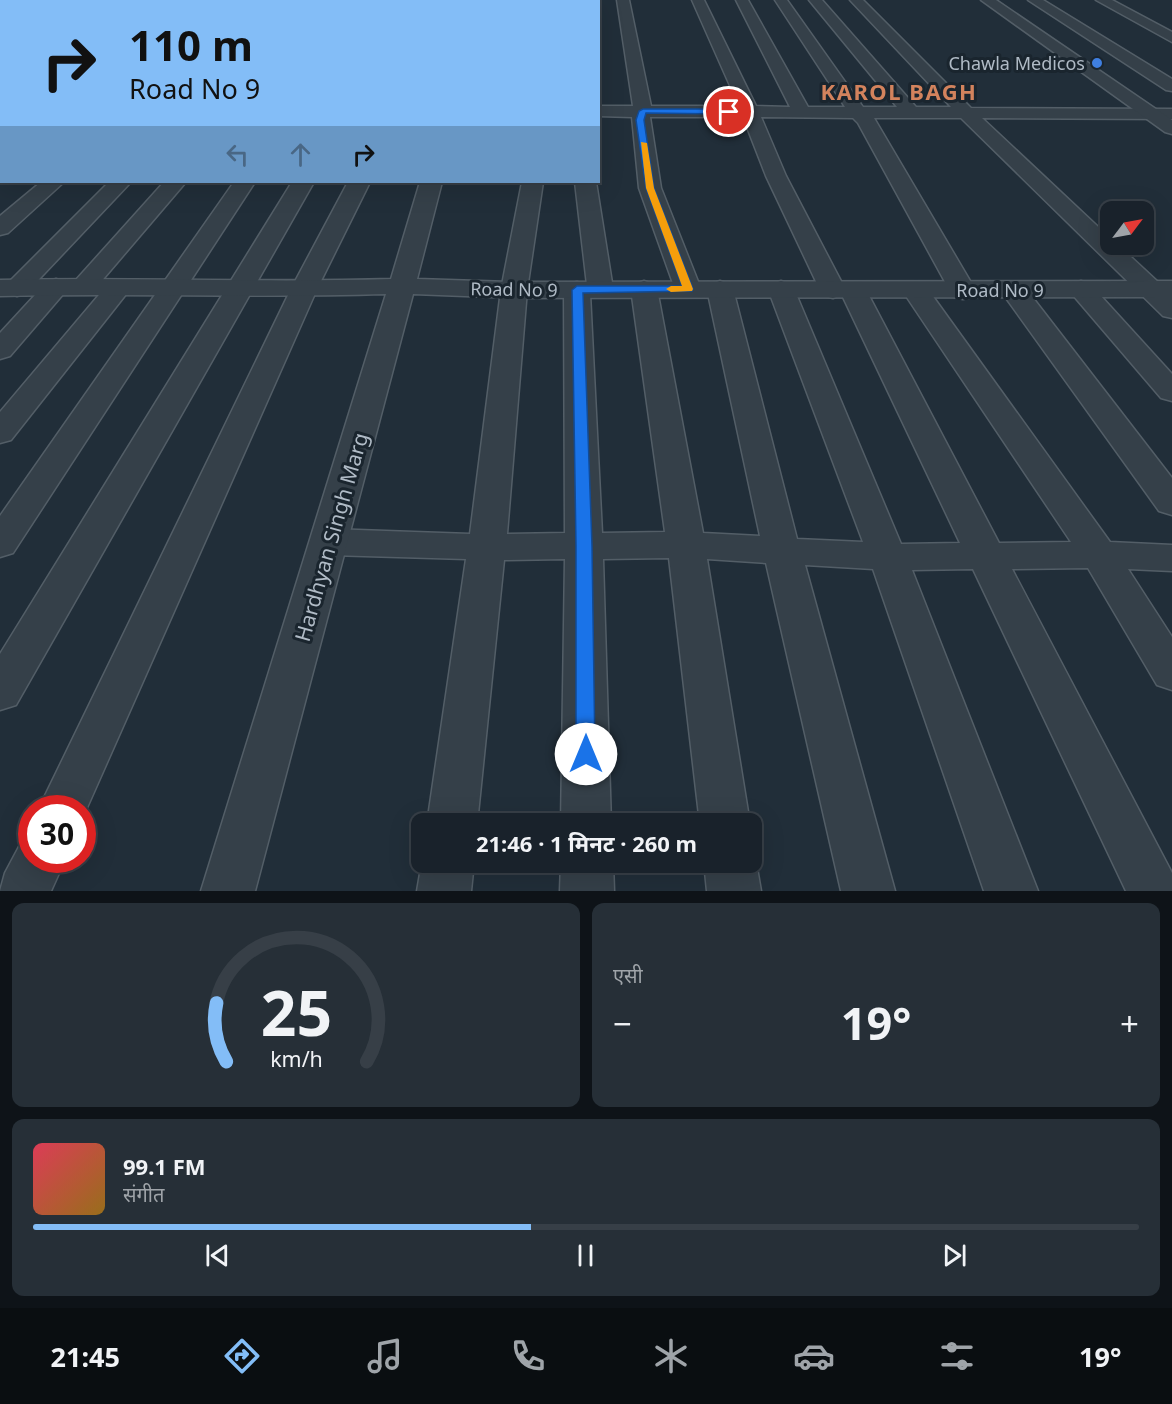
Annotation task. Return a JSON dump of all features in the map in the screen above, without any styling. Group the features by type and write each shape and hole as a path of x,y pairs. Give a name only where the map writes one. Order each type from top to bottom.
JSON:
{"street":[{"path":"623,0 643,111 640,120 650,188 704,289 782,552 868,891"},
{"path":"698,0 750,112 776,176 843,290 987,556 1153,891"},
{"path":"742,0 802,112"},
{"path":"780,0 858,113 866,120 963,291"},
{"path":"815,0 911,113"},
{"path":"856,0 965,112 1161,289 1172,310"},
{"path":"987,0 1172,128"},
{"path":"1034,0 1172,86"},
{"path":"1102,0 1172,38"},
{"path":"600,111 1172,114"},
{"path":"0,228 52,183"},
{"path":"8,288 119,183"},
{"path":"84,286 174,183"},
{"path":"0,544 243,183"},
{"path":"0,692 302,183"},
{"path":"69,795 304,289 358,183"},
{"name":"Hardhyan Singh Marg","path":"228,891 330,542 431,183"},
{"path":"453,813 487,548 514,290 532,183"},
{"path":"586,183 589,289 584,546 586,813"},
{"name":"Road No 9","path":"8,288 84,286 304,289 403,286 514,290 1161,289"},
{"path":"0,350 56,287"},
{"path":"0,433 118,288"},
{"path":"644,289 686,545 723,813"},
{"path":"781,289 888,557 1011,891"},
{"path":"1081,289 1172,392"},
{"path":"915,290 1099,555 1172,673"},
{"path":"1014,291 1172,503"},
{"path":"330,542 487,548 686,545 888,557 1099,555 1172,558"},
{"path":"24,891 33,873"},
{"path":"444,891 446,873"},
{"path":"587,873 587,891"},
{"path":"732,873 734,891"}],"slow traffic":[{"path":"643,143 650,188 688,289 671,289"}],"place":[{"name":"Chawla Medicos","path":"1097,63"}],"district":[{"name":"KAROL BAGH","path":"899,91"}],"route":[{"path":"586,754 584,546 577,290 688,289 650,188 640,120 643,111 729,112"}]}
